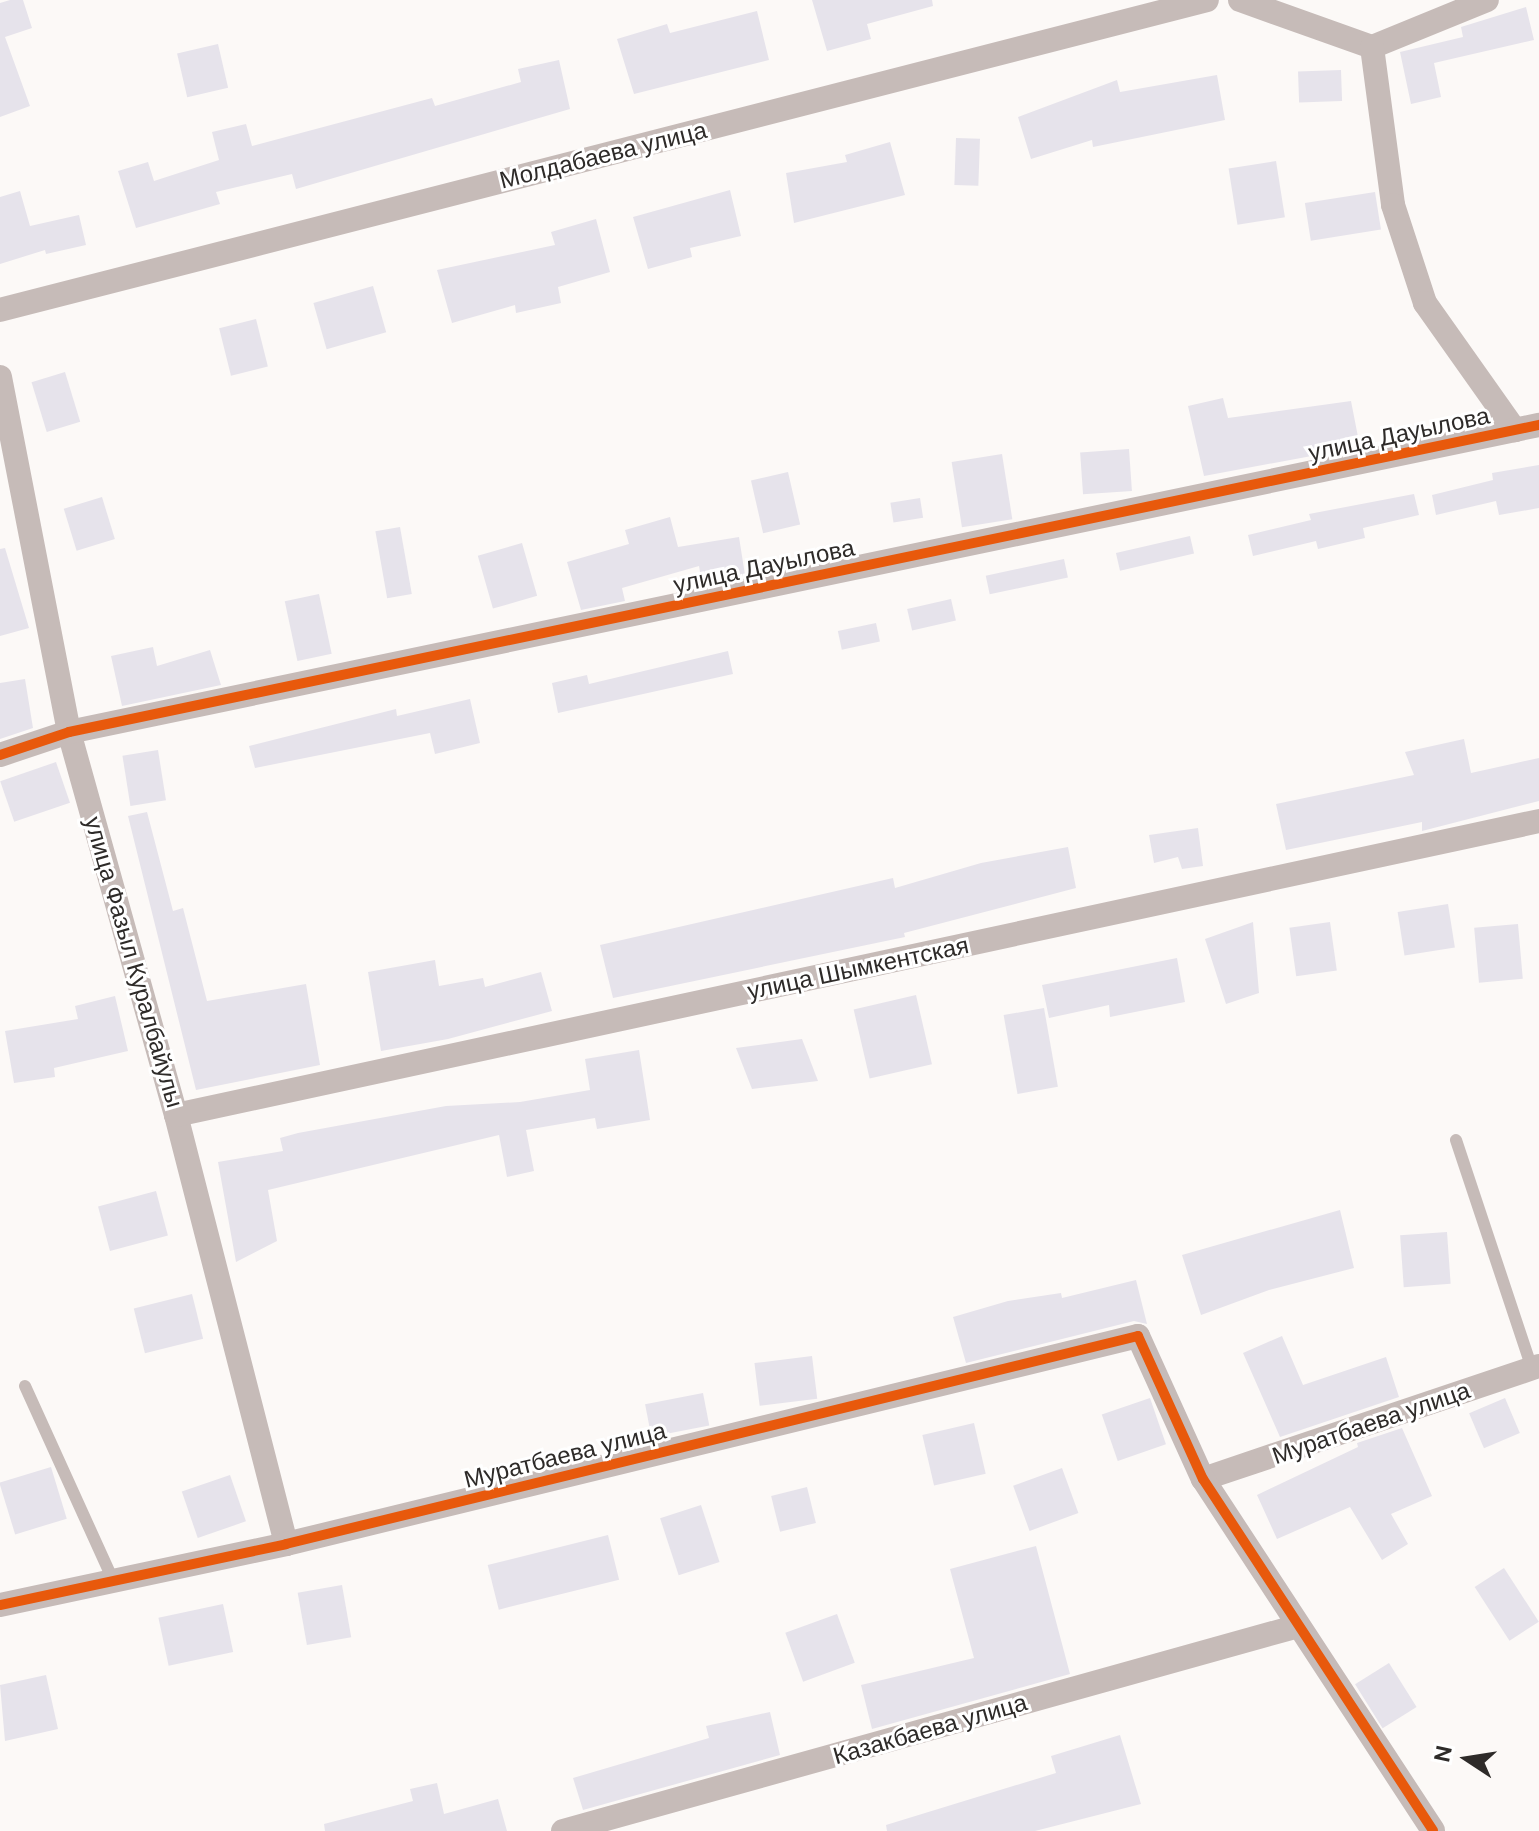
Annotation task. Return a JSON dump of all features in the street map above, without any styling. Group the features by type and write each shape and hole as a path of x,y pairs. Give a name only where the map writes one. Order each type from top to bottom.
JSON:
{"street":[{"name":"Молдабаева улица","path":"0,310 1207,0"},
{"path":"1240,0 1372,47 1487,0"},
{"path":"1372,47 1393,205 1425,303 1527,428"},
{"name":"улица Фазыл Куралбайулы","path":"0,377 69,732 176,1115 286,1544"},
{"name":"улица Дауылова","path":"0,755 69,732 1527,428"},
{"name":"улица Шымкентская","path":"176,1115 1539,821"},
{"name":"Муратбаева улица","path":"0,1605 286,1544 1138,1336 1203,1479 1536,1367"},
{"path":"1203,1479 1433,1831"},
{"name":"Казакбаева улица","path":"563,1831 1298,1626"}],"lane":[{"path":"1456,1140 1536,1367"},
{"path":"25,1386 114,1582"}],"building":[{"path":"23,0 32,28 5,37 30,106 0,117 0,3"},
{"path":"812,0 932,0 933,6 867,24 871,39 827,51"},
{"path":"1526,7 1534,40 1434,63 1441,97 1411,104 1400,52 1463,37 1461,27"},
{"path":"757,11 769,60 634,94 617,39 667,24 670,33"},
{"path":"218,44 228,88 187,97 177,53"},
{"path":"559,60 570,109 296,189 292,174 216,192 220,204 136,228 118,171 148,162 154,181 219,160 212,132 246,124 252,146 432,98 435,106 521,82 518,69"},
{"path":"1341,70 1342,101 1299,102 1298,72"},
{"path":"1217,75 1225,120 1093,147 1092,140 1031,159 1018,117 1117,80 1120,92"},
{"path":"956,138 980,139 978,186 954,185"},
{"path":"890,142 905,195 794,223 786,173 847,162 845,155"},
{"path":"1276,161 1285,217 1238,225 1229,169"},
{"path":"730,190 741,236 690,248 692,257 648,269 633,217"},
{"path":"20,191 30,226 79,215 86,245 46,254 45,250 0,264 0,197"},
{"path":"1375,192 1381,230 1311,241 1305,203"},
{"path":"596,219 610,272 558,287 561,303 516,313 515,305 452,323 437,270 555,245 551,232"},
{"path":"373,286 386,332 327,349 313,303"},
{"path":"256,319 268,367 231,376 219,328"},
{"path":"65,372 80,422 47,432 32,382"},
{"path":"1223,398 1228,418 1351,401 1360,447 1204,476 1188,406"},
{"path":"1129,449 1132,491 1083,494 1080,452"},
{"path":"1002,454 1012,519 962,527 952,462"},
{"path":"1539,465 1539,508 1499,515 1496,501 1436,515 1432,495 1493,480 1492,473"},
{"path":"788,472 800,525 763,533 751,481"},
{"path":"1414,494 1419,515 1363,528 1365,538 1318,549 1316,541 1253,556 1248,535 1311,520 1309,514"},
{"path":"102,497 115,539 77,551 64,509"},
{"path":"920,498 923,518 893,522 890,503"},
{"path":"670,517 678,547 739,537 745,575 702,584 699,566 622,588 625,601 581,610 567,562 629,544 625,530"},
{"path":"400,527 412,594 387,598 375,531"},
{"path":"1190,536 1194,554 1120,571 1116,553"},
{"path":"522,543 537,596 493,609 478,556"},
{"path":"5,548 29,628 0,636 0,549"},
{"path":"1064,559 1068,578 990,594 986,576"},
{"path":"319,594 332,654 297,661 285,601"},
{"path":"951,599 956,620 912,631 907,609"},
{"path":"876,623 880,642 842,650 838,631"},
{"path":"153,647 157,666 210,650 221,685 122,706 111,656"},
{"path":"728,651 733,674 558,713 552,683 587,675 589,684"},
{"path":"25,679 33,728 0,739 0,683"},
{"path":"470,699 480,743 435,754 430,733 255,768 249,746 396,709 397,716"},
{"path":"1464,739 1471,773 1539,758 1539,801 1422,831 1422,822 1286,850 1276,804 1414,775 1405,752"},
{"path":"158,750 166,800 130,806 122,756"},
{"path":"56,762 70,803 14,822 0,781"},
{"path":"147,812 173,911 183,908 207,1001 306,984 320,1065 196,1090 128,816"},
{"path":"1198,828 1203,866 1182,869 1178,857 1154,863 1149,835"},
{"path":"1068,847 1076,888 904,933 905,937 613,998 600,945 893,878 895,888 981,863"},
{"path":"1448,904 1455,947 1405,955 1398,912"},
{"path":"1253,922 1259,993 1226,1004 1205,939"},
{"path":"1330,922 1337,971 1296,976 1289,928"},
{"path":"1518,924 1523,979 1479,983 1474,928"},
{"path":"1177,958 1185,1002 1110,1017 1109,1005 1049,1018 1042,985"},
{"path":"435,960 439,986 483,978 485,987 541,972 552,1011 448,1039 381,1051 368,972"},
{"path":"916,995 932,1064 870,1079 854,1009"},
{"path":"115,996 128,1051 54,1068 55,1077 14,1083 5,1031 78,1019 75,1006"},
{"path":"1044,1008 1058,1087 1018,1094 1004,1015"},
{"path":"802,1039 818,1081 752,1089 736,1048"},
{"path":"639,1050 650,1120 597,1129 595,1118 526,1130 534,1171 507,1177 499,1135 268,1190 277,1241 236,1262 218,1162 283,1151 280,1138 298,1133 446,1106 520,1102 590,1090 585,1059"},
{"path":"156,1191 168,1235 110,1251 98,1207"},
{"path":"1340,1210 1354,1268 1269,1290 1201,1315 1182,1255"},
{"path":"1447,1232 1451,1284 1404,1287 1400,1235"},
{"path":"1136,1280 1147,1324 1134,1321 966,1363 953,1317 1008,1301 1061,1293 1062,1298"},
{"path":"192,1294 203,1339 145,1353 134,1309"},
{"path":"1282,1336 1303,1385 1386,1357 1399,1397 1280,1437 1243,1353"},
{"path":"812,1356 817,1399 760,1406 754,1363"},
{"path":"703,1393 709,1425 651,1437 645,1404"},
{"path":"1150,1398 1166,1444 1118,1461 1102,1415"},
{"path":"1505,1398 1520,1433 1484,1448 1469,1413"},
{"path":"974,1423 986,1474 934,1486 922,1435"},
{"path":"1402,1428 1432,1496 1391,1514 1408,1544 1382,1560 1350,1507 1277,1539 1257,1495 1358,1447 1357,1443"},
{"path":"51,1467 67,1519 15,1534 0,1483"},
{"path":"1062,1468 1078,1513 1030,1531 1013,1486"},
{"path":"230,1475 246,1521 198,1538 182,1492"},
{"path":"807,1487 816,1523 780,1532 771,1496"},
{"path":"701,1505 720,1562 679,1575 660,1518"},
{"path":"608,1535 619,1580 499,1610 488,1565"},
{"path":"1036,1546 1070,1674 872,1729 861,1685 974,1658 950,1569"},
{"path":"1504,1568 1539,1622 1510,1641 1475,1587"},
{"path":"342,1585 351,1637 307,1645 298,1593"},
{"path":"223,1604 233,1652 169,1666 158,1618"},
{"path":"837,1614 855,1663 803,1682 785,1633"},
{"path":"1389,1663 1417,1707 1383,1728 1355,1684"},
{"path":"46,1675 58,1729 5,1741 0,1685"},
{"path":"770,1712 780,1755 583,1810 573,1778 709,1738 706,1726"},
{"path":"1120,1735 1141,1804 1035,1831 887,1831 886,1825 1056,1773 1051,1756"},
{"path":"437,1783 444,1814 498,1799 507,1831 325,1831 324,1824 413,1801 410,1789"}],"cycle path":[{"path":"0,755 69,732 1539,425"},
{"path":"0,1605 286,1544 1138,1336 1203,1479 1433,1831"}]}
